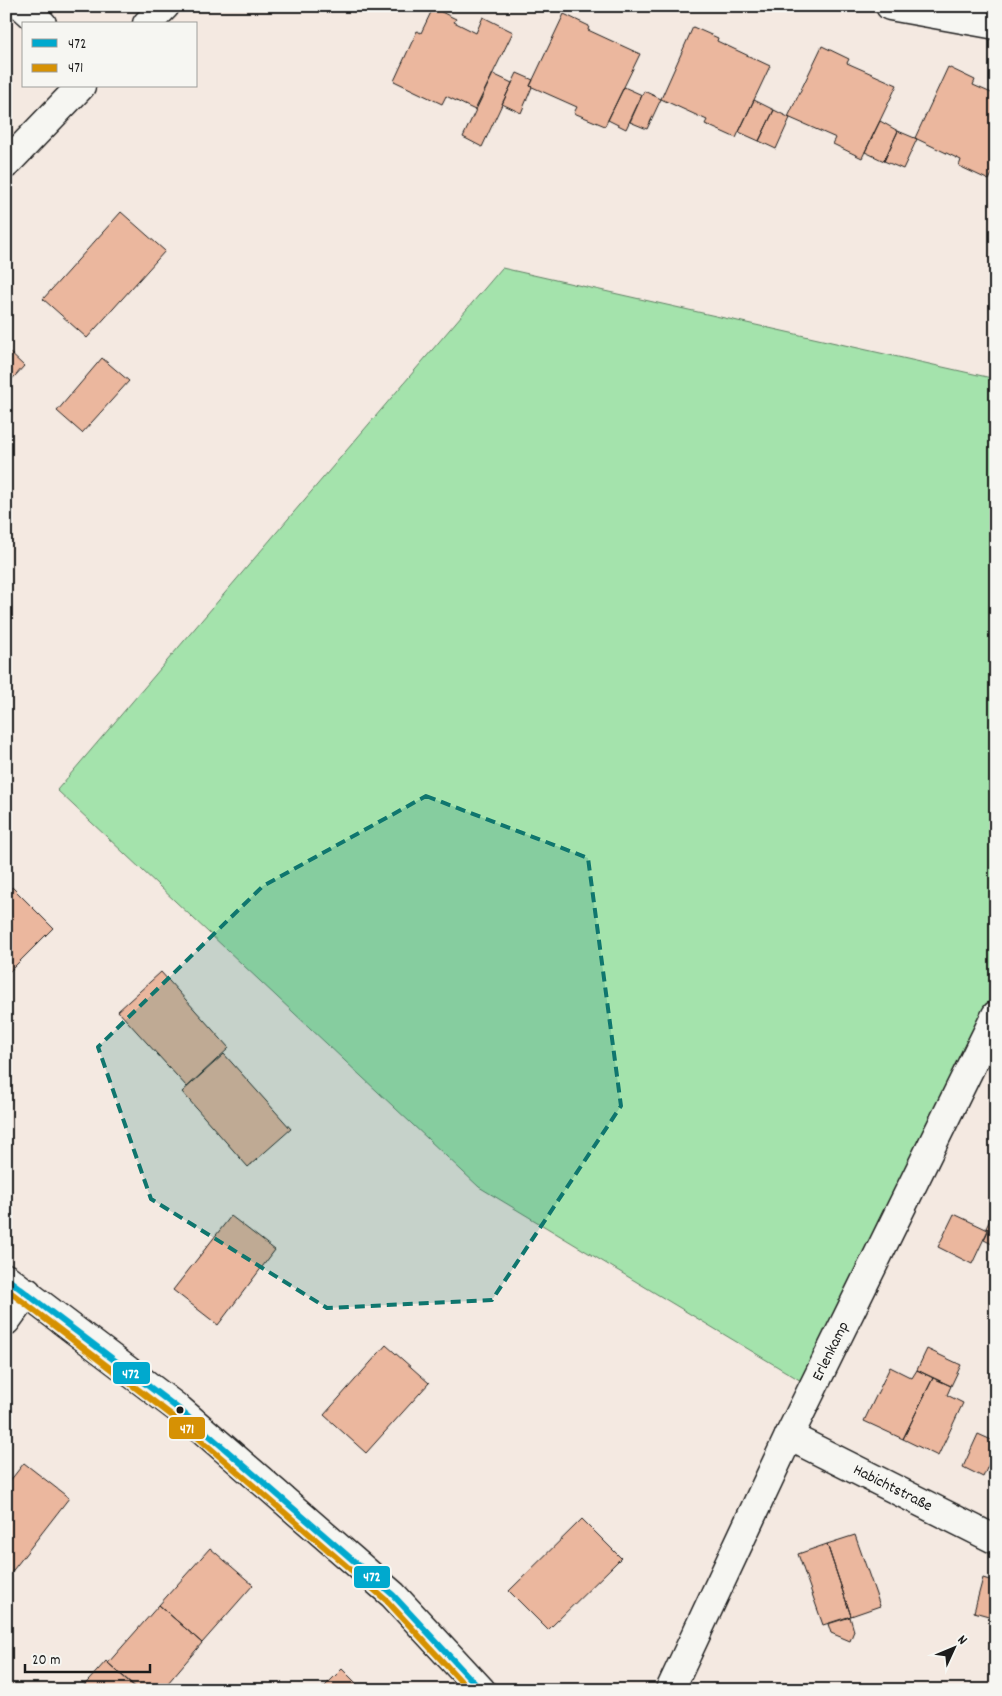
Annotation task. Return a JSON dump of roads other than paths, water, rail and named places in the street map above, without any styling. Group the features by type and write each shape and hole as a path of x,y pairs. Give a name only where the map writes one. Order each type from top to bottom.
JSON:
{"street":[{"path":"22,6 40,22"},
{"path":"149,22 165,6"},
{"path":"890,6 996,25"},
{"path":"6,164 79,88"},
{"name":"Erlenkamp","path":"670,1690 789,1436 996,1015"},
{"path":"6,1321 16,1285 180,1410 393,1596 481,1690"},
{"name":"Habichtstraße","path":"789,1436 996,1540"}]}
